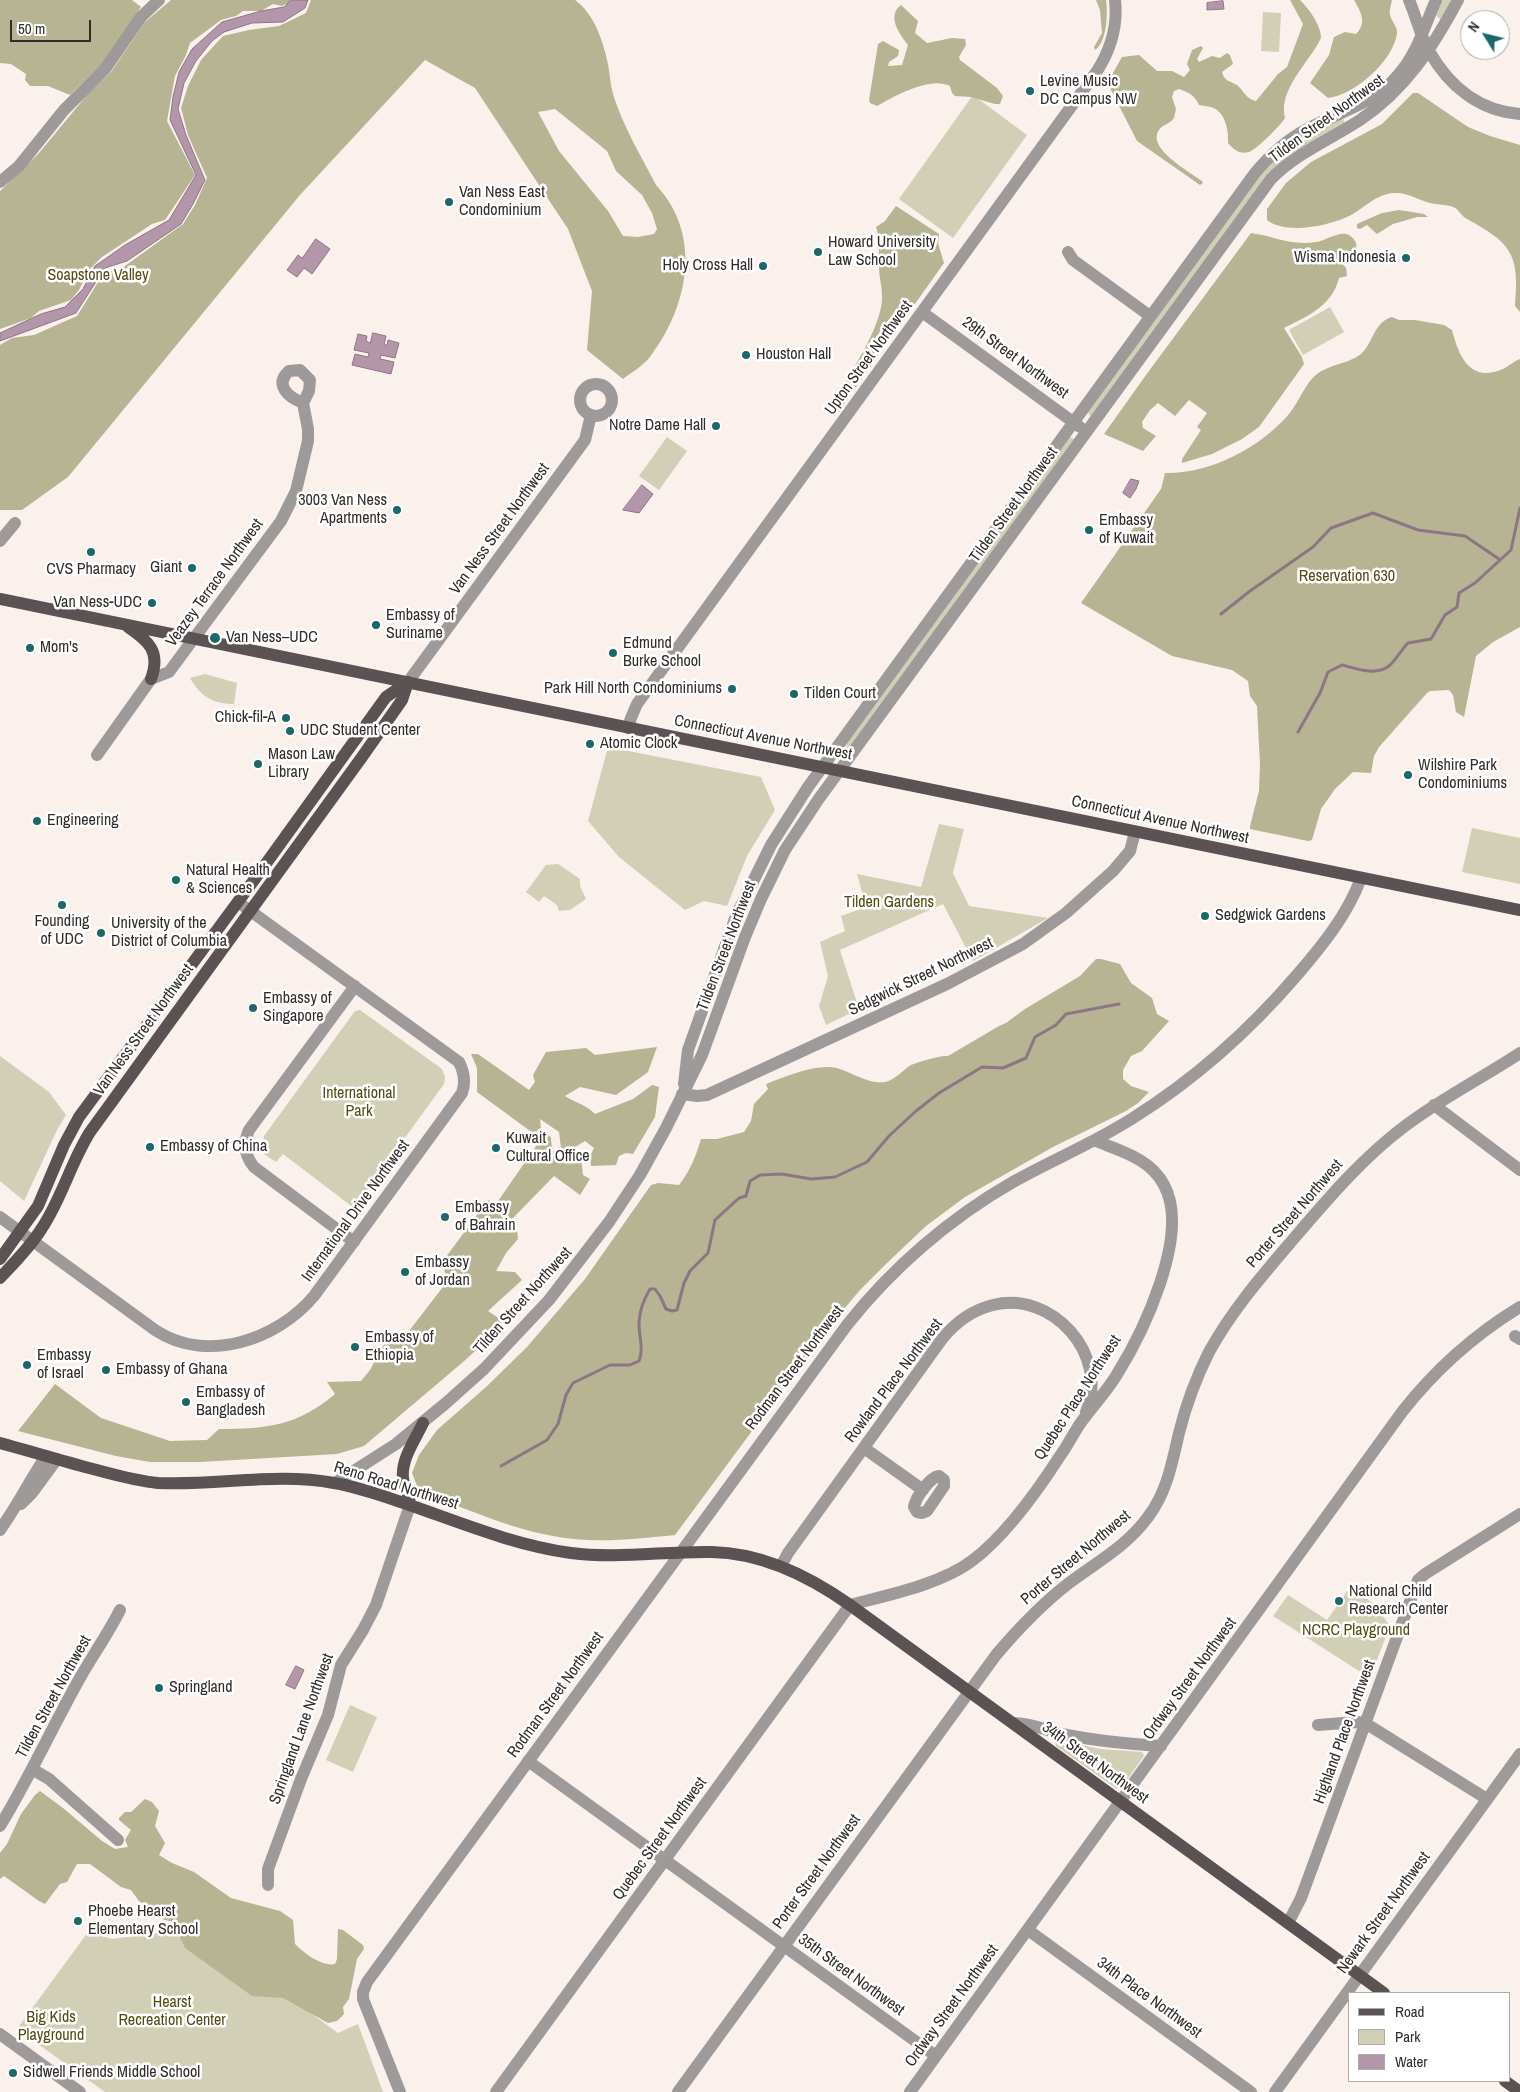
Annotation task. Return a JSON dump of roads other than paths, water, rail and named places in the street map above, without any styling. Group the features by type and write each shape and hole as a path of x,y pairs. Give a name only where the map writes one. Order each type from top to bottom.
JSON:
{"main road":[{"name":"Connecticut Avenue Northwest","path":"0,598 1520,910"},
{"path":"124,624 145,639 152,648 156,663 151,679"},
{"name":"Van Ness Street Northwest","path":"0,1259 38,1206 79,1117 386,697 408,682"},
{"name":"Van Ness Street Northwest","path":"0,1278 33,1240 47,1218 90,1132 402,700 408,682"},
{"path":"410,1505 403,1469 423,1423"},
{"name":"Reno Road Northwest","path":"0,1443 125,1478 149,1482 183,1483 279,1478 335,1483 410,1505 518,1543 544,1548 598,1555 680,1552 734,1554 781,1566"},
{"name":"34th Street Northwest","path":"781,1566 814,1582 850,1605 1383,1992"},
{"path":"1506,2082 1520,2092"}],"street":[{"path":"0,182 19,166 64,110 105,69 141,17 159,0"},
{"name":"Upton Street Northwest","path":"628,728 632,713 637,704 1101,65 1114,34 1115,0"},
{"path":"1409,0 1428,51 1458,87 1479,103 1499,111 1520,114"},
{"name":"Tilden Street Northwest","path":"682,1094 688,1050 741,906 778,832 822,766 1243,188 1266,160 1300,133 1376,95 1392,82 1410,58 1436,0"},
{"name":"Tilden Street Northwest","path":"335,1483 388,1450 423,1423 524,1329 572,1273 609,1222 657,1145 712,1031 755,911 789,844 1271,180 1300,154 1351,125 1377,107 1398,88 1409,77 1428,51 1458,0"},
{"path":"1345,112 1351,125"},
{"path":"1068,252 1073,260 1150,316"},
{"name":"29th Street Northwest","path":"922,312 1087,432"},
{"name":"Veazey Terrace Northwest","path":"97,755 151,679 169,672 281,520 296,491 308,441 308,428 303,403"},
{"name":"Van Ness Street Northwest","path":"408,682 585,440 591,415"},
{"path":"0,541 15,523"},
{"name":"Sedgwick Street Northwest","path":"682,1094 708,1095 1001,957 1053,923 1109,875 1130,851 1135,832"},
{"name":"Rodman Street Northwest","path":"400,2092 363,1999 363,1992 367,1982 858,1311 889,1278 933,1238 981,1202 1026,1175 1096,1141 1132,1119 1185,1082 1253,1024 1322,945 1351,903 1361,878"},
{"name":"International Drive Northwest","path":"0,1217 162,1334 185,1343 210,1346 226,1345 253,1338 273,1330 291,1319 314,1296 462,1093 464,1083 462,1069 459,1062 238,902"},
{"path":"741,906 755,911"},
{"path":"354,1242 254,1166 248,1160 246,1144 249,1130 355,986"},
{"name":"Porter Street Northwest","path":"678,2092 996,1655 1023,1624 1066,1586 1124,1543 1149,1517 1158,1502 1166,1482 1183,1419 1194,1386 1209,1352 1231,1316 1252,1287 1338,1187 1388,1140 1434,1105 1520,1053"},
{"path":"1434,1105 1520,1170"},
{"name":"Quebec Place Northwest","path":"850,1605 934,1580 954,1572 972,1561 1010,1524 1054,1466 1082,1421 1116,1376 1138,1335 1161,1278 1169,1249 1173,1228 1168,1195 1164,1184 1157,1175 1135,1157 1096,1141"},
{"name":"Rowland Place Northwest","path":"781,1566 788,1553 946,1335 961,1321 975,1312 1002,1304 1026,1305 1048,1313 1068,1328 1080,1343 1087,1359 1091,1382 1089,1403 1082,1421"},
{"name":"Ordway Street Northwest","path":"910,2092 1411,1400 1432,1377 1466,1346 1495,1323 1520,1307"},
{"path":"864,1448 923,1490"},
{"path":"0,1530 15,1509 32,1493 52,1458"},
{"name":"Springland Lane Northwest","path":"268,1885 268,1869 303,1772 328,1715 340,1666 374,1610 410,1505"},
{"name":"Highland Place Northwest","path":"1288,1923 1302,1898 1421,1577 1520,1514"},
{"name":"Quebec Street Northwest","path":"496,2092 850,1605"},
{"name":"Tilden Street Northwest","path":"0,1826 84,1671 110,1630 120,1610"},
{"path":"1014,1723 1023,1723 1052,1732 1096,1740 1161,1746"},
{"path":"1318,1725 1366,1723 1487,1799"},
{"name":"Newark Street Northwest","path":"1275,2092 1520,1754"},
{"name":"35th Street Northwest","path":"528,1761 936,2056"},
{"path":"32,1769 49,1779 118,1840"},
{"name":"34th Place Northwest","path":"1028,1930 1251,2092"},
{"path":"0,2034 80,2092"}],"water":[{"path":"291,0 308,0 305,8 283,22 252,23 224,32 212,41 196,61 184,83 178,109 186,135 205,180 181,224 127,261 105,268 76,313 0,341 0,333 41,314 65,307 83,289 95,266 125,245 169,220 196,175 170,120 179,72 192,49 222,22 261,11 284,7"},
{"path":"1223,1 1224,9 1207,10 1207,3"},
{"path":"316,239 330,249 312,274 304,268 297,277 287,270 298,255 302,258"},
{"path":"373,333 386,336 384,345 387,345 388,340 399,343 395,358 381,355 380,359 394,362 391,374 352,365 355,354 368,357 369,353 354,350 358,334 367,336 366,341 370,343"},
{"path":"1131,479 1139,481 1130,498 1123,493"},
{"path":"642,485 653,494 639,513 623,510"},
{"path":"296,1666 304,1670 295,1689 286,1685"}],"waterway":[{"path":"1298,732 1320,693 1328,672 1342,665 1366,671 1378,671 1392,664 1408,643 1431,639 1445,615 1457,607 1459,593 1475,583 1511,550 1520,508"},
{"path":"1221,614 1250,591 1313,547 1331,528 1373,513 1418,530 1465,536 1499,559"},
{"path":"501,1466 547,1440 558,1424 566,1395 573,1383 610,1365 630,1365 639,1361 641,1347 640,1315 650,1289 655,1289 666,1309 677,1310 684,1283 690,1271 708,1253 715,1220 739,1198 746,1196 750,1181 760,1175 782,1174 811,1179 835,1177 867,1162 889,1136 939,1093 982,1067 1003,1068 1026,1058 1035,1037 1056,1025 1066,1014 1119,1004"}],"place":[{"name":"Levine Music DC Campus NW","path":"1030,91"},
{"name":"Van Ness East Condominium","path":"449,202"},
{"name":"Howard University Law School","path":"818,252"},
{"name":"Wisma Indonesia","path":"1406,258"},
{"name":"Holy Cross Hall","path":"763,266"},
{"name":"Houston Hall","path":"746,355"},
{"name":"Notre Dame Hall","path":"716,426"},
{"name":"3003 Van Ness Apartments","path":"397,510"},
{"name":"Embassy of Kuwait","path":"1089,530"},
{"name":"CVS Pharmacy","path":"91,552"},
{"name":"Giant","path":"192,568"},
{"name":"Van Ness-UDC","path":"152,603"},
{"name":"Embassy of Suriname","path":"376,625"},
{"name":"Van Ness–UDC","path":"215,638"},
{"name":"Mom's","path":"30,648"},
{"name":"Edmund Burke School","path":"613,653"},
{"name":"Park Hill North Condominiums","path":"732,689"},
{"name":"Tilden Court","path":"794,694"},
{"name":"Chick-fil-A","path":"286,718"},
{"name":"UDC Student Center","path":"290,731"},
{"name":"Atomic Clock","path":"590,744"},
{"name":"Mason Law Library","path":"258,764"},
{"name":"Wilshire Park Condominiums","path":"1408,775"},
{"name":"Engineering","path":"37,821"},
{"name":"Natural Health & Sciences","path":"176,880"},
{"name":"Founding of UDC","path":"62,905"},
{"name":"Sedgwick Gardens","path":"1205,916"},
{"name":"University of the District of Columbia","path":"101,933"},
{"name":"Embassy of Singapore","path":"253,1008"},
{"name":"Embassy of China","path":"150,1147"},
{"name":"Kuwait Cultural Office","path":"496,1148"},
{"name":"Embassy of Bahrain","path":"445,1217"},
{"name":"Embassy of Jordan","path":"405,1272"},
{"name":"Embassy of Ethiopia","path":"355,1347"},
{"name":"Embassy of Israel","path":"27,1365"},
{"name":"Embassy of Ghana","path":"106,1370"},
{"name":"Embassy of Bangladesh","path":"186,1402"},
{"name":"National Child Research Center","path":"1339,1601"},
{"name":"Springland","path":"159,1688"},
{"name":"Phoebe Hearst Elementary School","path":"78,1921"},
{"name":"Sidwell Friends Middle School","path":"13,2073"}],"park label":[{"name":"Soapstone Valley","path":"98,276"},
{"name":"Reservation 630","path":"1347,577"},
{"name":"Tilden Gardens","path":"889,903"},
{"name":"International Park","path":"359,1103"},
{"name":"NCRC Playground","path":"1356,1631"},
{"name":"Hearst Recreation Center","path":"172,2012"},
{"name":"Big Kids Playground","path":"51,2027"}]}
